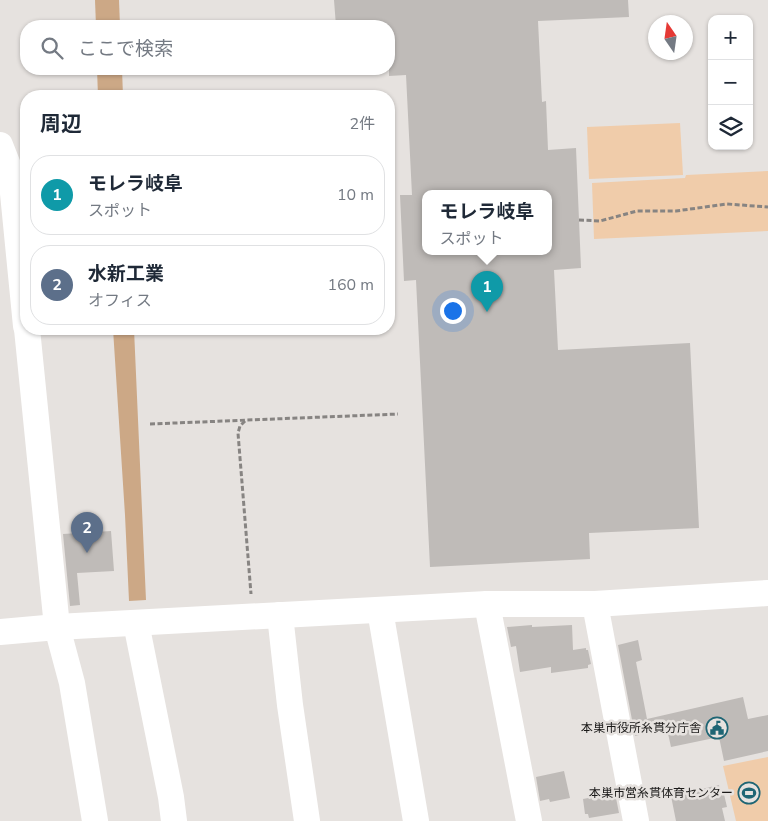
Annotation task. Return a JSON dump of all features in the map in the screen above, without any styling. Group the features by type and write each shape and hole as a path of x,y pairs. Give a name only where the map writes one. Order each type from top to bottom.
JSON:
{"street":[{"path":"0,145 11,173 20,265"},
{"path":"27,335 57,627 72,683 95,821"},
{"path":"0,632 57,627 487,604 595,604 768,593"},
{"path":"487,604 529,821"},
{"path":"595,604 636,821"},
{"path":"380,610 416,821"},
{"path":"280,615 306,821"},
{"path":"136,623 174,821"}],"path":[{"path":"579,220 600,222 637,211 676,210 727,204 768,207"},
{"path":"150,424 398,414"},
{"path":"246,421 240,426 238,433 251,594"}],"shaded area":[{"path":"95,0 119,0 120,20 96,20"},
{"path":"97,75 122,75 123,90 98,90"},
{"path":"680,123 683,175 589,179 587,127"},
{"path":"768,171 768,231 594,239 592,183 685,178 686,175"},
{"path":"113,335 134,335 146,600 129,601"},
{"name":"本巣市営糸貫体育センター","path":"768,757 768,821 736,821 723,766"}],"building":[{"path":"334,0 628,0 629,17 538,21 542,102 546,101 548,150 576,148 581,268 554,270 558,350 690,343 699,528 589,533 590,559 430,567 416,280 404,281 400,195 412,195 406,75 389,76 395,75 395,20 336,20"},
{"path":"111,531 114,571 77,573 80,605 70,606 63,534"},
{"path":"532,625 532,627 572,625 573,650 586,648 591,664 588,665 588,668 551,673 551,667 520,672 516,646 511,647 507,627"},
{"name":"本巣市役所糸貫分庁舎","path":"638,640 642,660 636,662 647,719 743,697 748,719 768,715 768,751 724,761 719,737 671,747 667,729 635,736 618,645"},
{"path":"564,771 570,798 550,802 549,799 540,801 536,777"},
{"path":"719,785 720,791 723,790 727,807 722,808 725,821 676,821 671,796"},
{"path":"615,793 619,813 589,818 588,814 585,814 583,799"}],"place":[{"name":"モレラ岐阜","path":"487,312"},
{"name":"水新工業","path":"87,553"},
{"name":"本巣市役所糸貫分庁舎","path":"717,728"},
{"name":"本巣市営糸貫体育センター","path":"749,793"}]}
